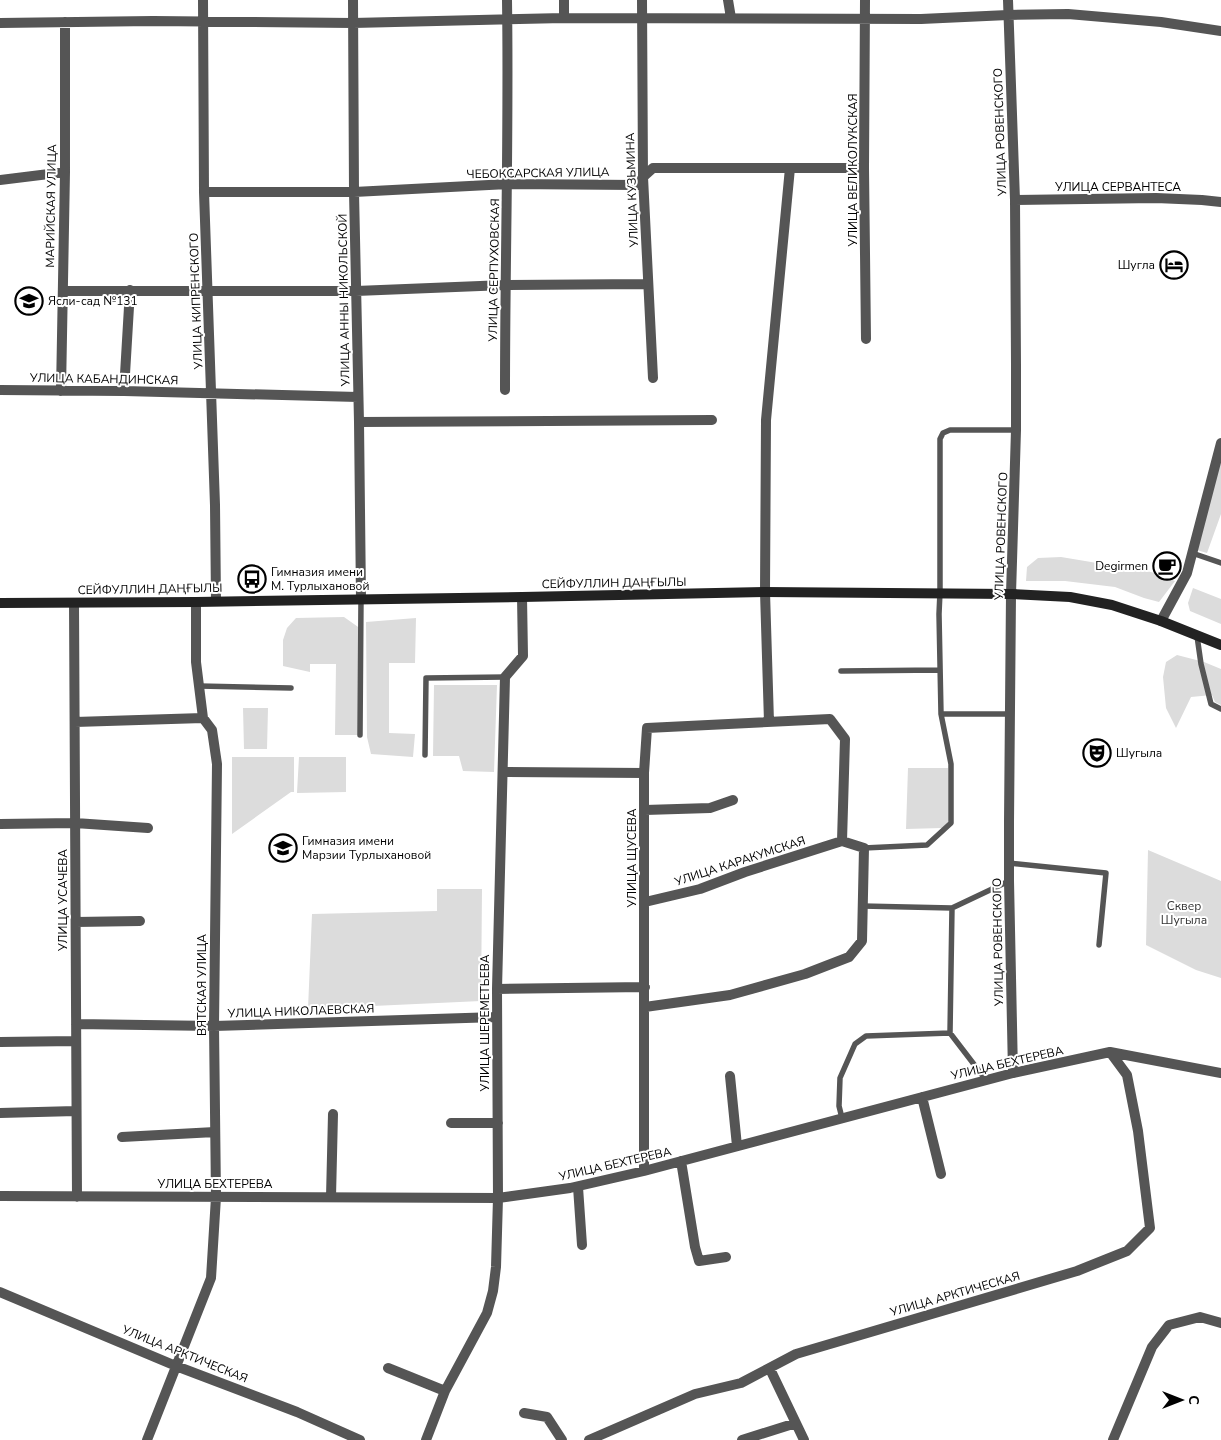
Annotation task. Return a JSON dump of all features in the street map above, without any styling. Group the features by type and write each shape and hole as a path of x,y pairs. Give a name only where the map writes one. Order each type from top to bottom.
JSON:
{"main road":[{"name":"СЕЙФУЛЛИН ДАҢҒЫЛЫ","path":"0,603 196,602 765,592 1011,594 1070,597 1112,605 1161,621 1221,645"}],"street":[{"name":"УЛИЦА КИПРЕНСКОГО","path":"203,0 204,192 216,601"},
{"name":"УЛИЦА АННЫ НИКОЛЬСКОЙ","path":"353,0 354,192 361,599"},
{"name":"УЛИЦА СЕРПУХОВСКАЯ","path":"505,390 505,285 508,184 507,0"},
{"path":"564,0 564,18"},
{"name":"УЛИЦА КУЗЬМИНА","path":"642,0 643,177 653,378"},
{"path":"728,0 731,18"},
{"name":"УЛИЦА ВЕЛИКОЛУКСКАЯ","path":"865,0 866,339"},
{"name":"УЛИЦА РОВЕНСКОГО","path":"1008,0 1015,200 1016,430 1011,594 1009,863 1013,1073"},
{"path":"0,23 353,23 507,18 642,17 921,19 1068,14 1161,22 1221,31"},
{"name":"МАРИЙСКАЯ УЛИЦА","path":"61,391 65,172 65,22"},
{"name":"ЧЕБОКСАРСКАЯ УЛИЦА","path":"204,192 354,192 508,184 637,185 653,168 864,168"},
{"path":"769,722 765,592 766,420 790,168"},
{"path":"0,180 65,172"},
{"name":"УЛИЦА СЕРВАНТЕСА","path":"1015,200 1156,198 1221,202"},
{"path":"63,291 356,291 505,285 648,284"},
{"path":"124,391 130,290"},
{"name":"УЛИЦА КАБАНДИНСКАЯ","path":"0,390 358,397"},
{"path":"359,422 712,420"},
{"path":"1161,621 1187,573 1221,443"},
{"path":"504,677 523,656 522,597"},
{"name":"ВЯТСКАЯ УЛИЦА","path":"147,1440 211,1278 216,1197 214,1026 217,764 212,730 203,718 196,662 196,602"},
{"name":"УЛИЦА УСАЧЕВА","path":"74,603 77,1196"},
{"name":"УЛИЦА ШЕРЕМЕТЬЕВА","path":"426,1440 445,1391 487,1313 494,1291 498,1198 497,989 504,677"},
{"path":"75,722 203,718"},
{"name":"УЛИЦА ЩУСЕВА","path":"644,1170 644,773 647,728 830,719 845,739 842,841"},
{"path":"503,772 644,773"},
{"path":"645,810 710,808 733,800"},
{"path":"0,824 75,823 148,828"},
{"path":"645,1007 730,995 805,974 849,956 862,941 864,848 842,841"},
{"name":"УЛИЦА КАРАКУМСКАЯ","path":"645,902 700,889 745,872 842,841"},
{"path":"76,922 140,921"},
{"path":"497,989 645,988"},
{"name":"УЛИЦА НИКОЛАЕВСКАЯ","path":"76,1024 214,1026 497,1017"},
{"path":"0,1042 76,1041"},
{"name":"УЛИЦА БЕХТЕРЕВА","path":"0,1196 498,1198 578,1186 681,1161 1013,1073 1110,1052 1221,1072"},
{"name":"УЛИЦА АРКТИЧЕСКАЯ","path":"589,1440 695,1394 741,1383 796,1354 1077,1271 1127,1252 1150,1228 1138,1131 1127,1075 1110,1052"},
{"path":"730,1076 737,1146"},
{"path":"922,1097 941,1174"},
{"path":"0,1113 76,1111"},
{"path":"331,1197 332,1114"},
{"path":"451,1122 498,1122"},
{"path":"122,1136 215,1132"},
{"path":"681,1161 699,1261 726,1257"},
{"path":"578,1186 582,1245"},
{"name":"УЛИЦА АРКТИЧЕСКАЯ","path":"0,1292 176,1366 297,1412 360,1440"},
{"path":"1114,1440 1152,1347 1169,1325 1200,1317 1221,1323"},
{"path":"388,1368 445,1391"},
{"path":"770,1369 804,1440"},
{"path":"524,1413 547,1418 562,1440"},
{"path":"742,1440 796,1423"}],"lane":[{"path":"864,848 927,844 951,823 951,764 941,714 939,614 940,439 943,433 950,430 1016,430"},
{"path":"1192,553 1221,563"},
{"path":"360,735 361,599"},
{"path":"1197,636 1201,664 1211,704 1221,708"},
{"path":"841,671 940,670"},
{"path":"425,755 426,678 504,677"},
{"path":"199,686 292,688"},
{"path":"941,714 1010,714"},
{"path":"1009,863 1106,873 1099,945"},
{"path":"862,906 952,908 1009,881"},
{"path":"952,908 950,1033 986,1080"},
{"path":"842,1118 839,1106 840,1078 855,1044 866,1036 950,1033"}],"green space":[{"path":"1221,443 1221,514 1207,553 1193,549"},
{"path":"1061,557 1151,572 1175,581 1159,602 1115,587 1065,581 1026,581 1027,567 1038,558"},
{"path":"1193,588 1221,599 1221,624 1190,611 1188,603"},
{"path":"344,617 361,629 360,735 335,735 336,664 310,664 310,672 283,666 283,640 287,628 296,618"},
{"path":"416,618 415,663 389,663 389,733 415,734 413,757 371,754 367,737 366,622"},
{"path":"1177,655 1204,662 1221,669 1221,705 1215,702 1212,695 1191,697 1176,728 1166,708 1163,677 1166,662"},
{"path":"434,685 497,685 494,772 463,771 459,756 433,756"},
{"path":"243,708 268,708 267,749 244,749"},
{"path":"232,757 294,757 294,792 291,792 232,834"},
{"path":"299,757 346,757 346,792 297,793"},
{"path":"908,768 948,768 948,822 942,828 906,829"},
{"name":"Сквер Шугыла","path":"1148,850 1221,881 1221,978 1196,970 1146,945"},
{"path":"437,889 482,889 481,1001 308,1009 312,914 437,911"}],"place":[{"name":"Шугла","path":"1174,265"},
{"name":"Ясли-сад №131","path":"29,301"},
{"name":"Degirmen","path":"1167,566"},
{"name":"Гимназия имени М. Турлыхановой","path":"252,579"},
{"name":"Шугыла","path":"1097,753"},
{"name":"Гимназия имени Марзии Турлыхановой","path":"283,848"}]}
